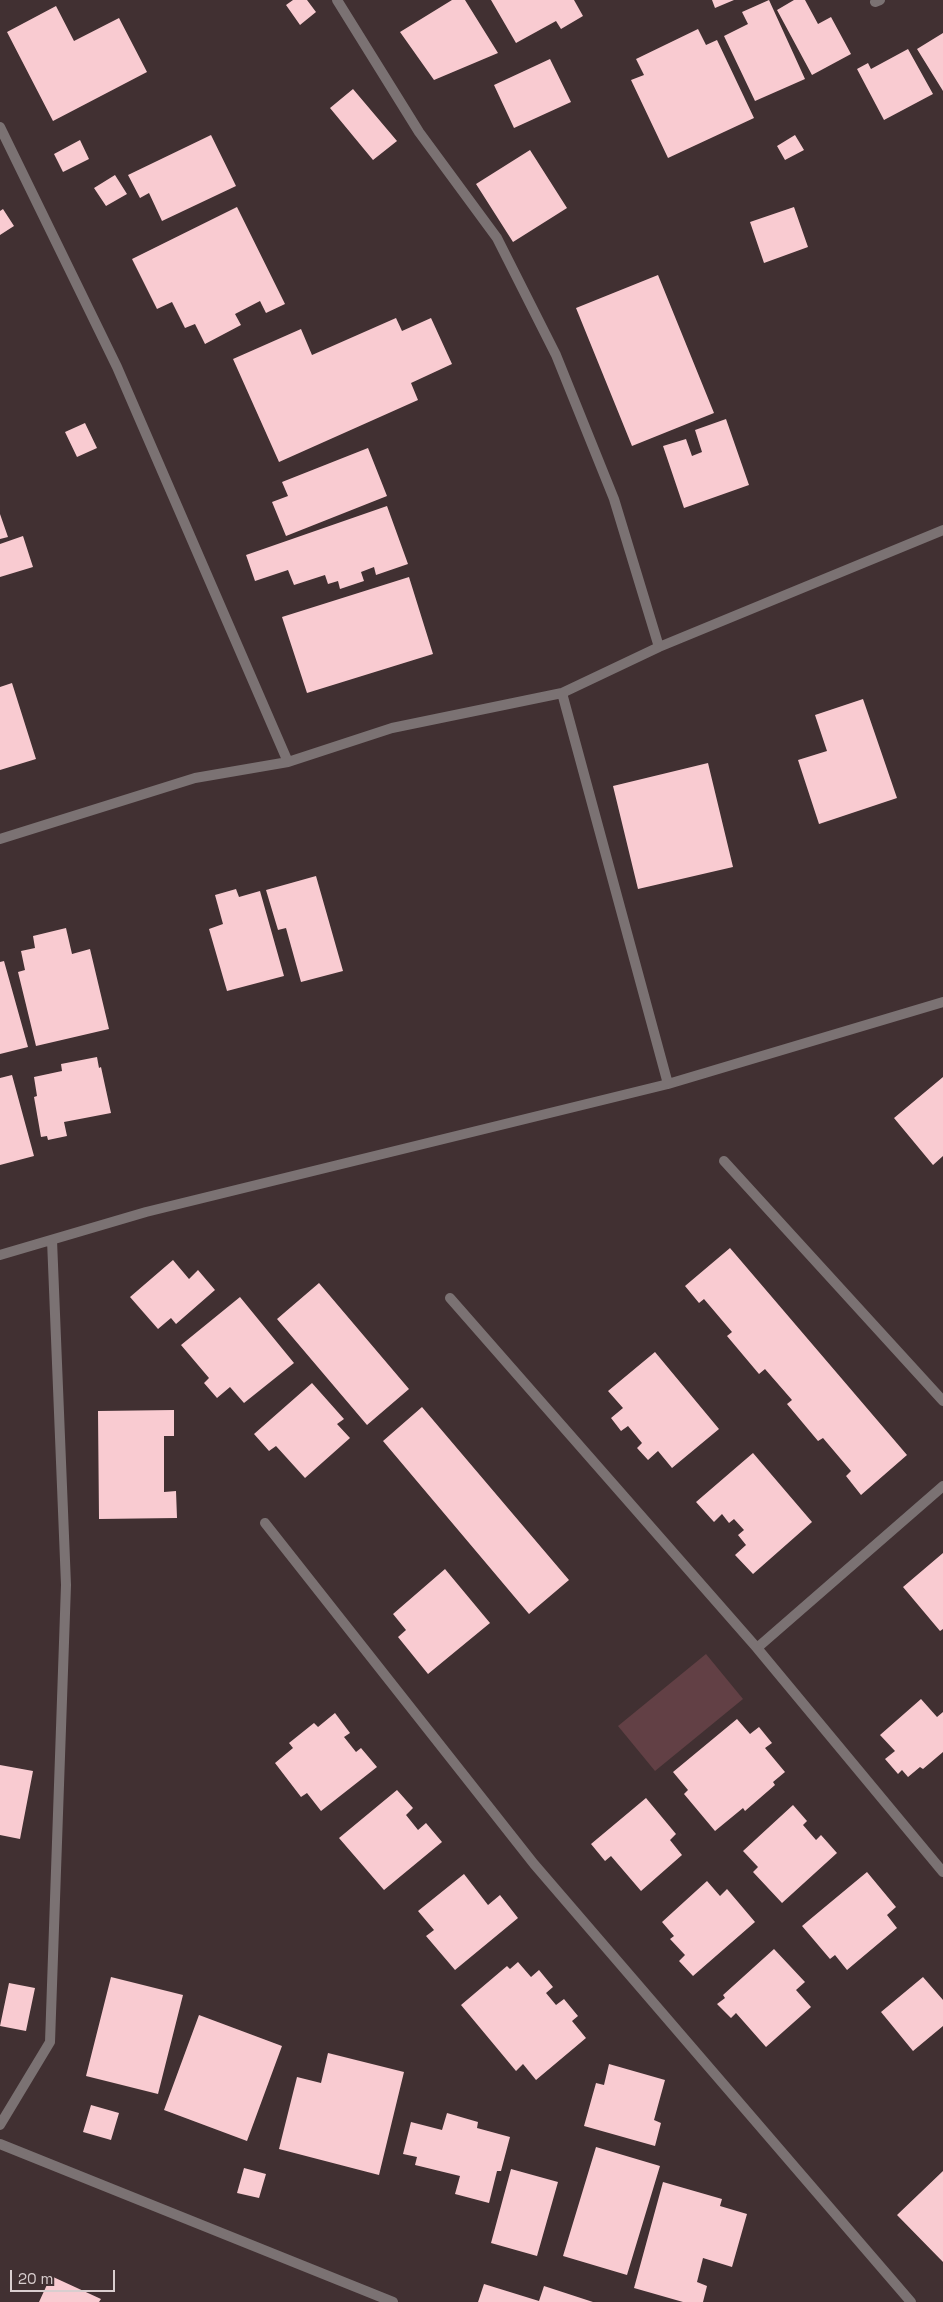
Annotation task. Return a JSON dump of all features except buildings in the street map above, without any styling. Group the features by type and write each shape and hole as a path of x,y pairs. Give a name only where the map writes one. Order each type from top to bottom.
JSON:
{"street":[{"path":"337,0 419,132 497,238 556,355 614,499 659,647"},
{"path":"0,127 117,367 288,762"},
{"path":"0,839 196,778 288,762 392,728 562,693 659,647 943,530"},
{"path":"562,693 668,1084"},
{"path":"0,1255 146,1212 668,1084 943,1002"},
{"path":"724,1161 943,1401"},
{"path":"0,2125 50,2042 66,1586 52,1240"},
{"path":"450,1298 757,1648 943,1872"},
{"path":"757,1648 943,1486"},
{"path":"265,1523 534,1864 911,2302"},
{"path":"0,2144 393,2302"}],"shaded area":[{"path":"706,1654 743,1699 655,1771 618,1726"}]}
